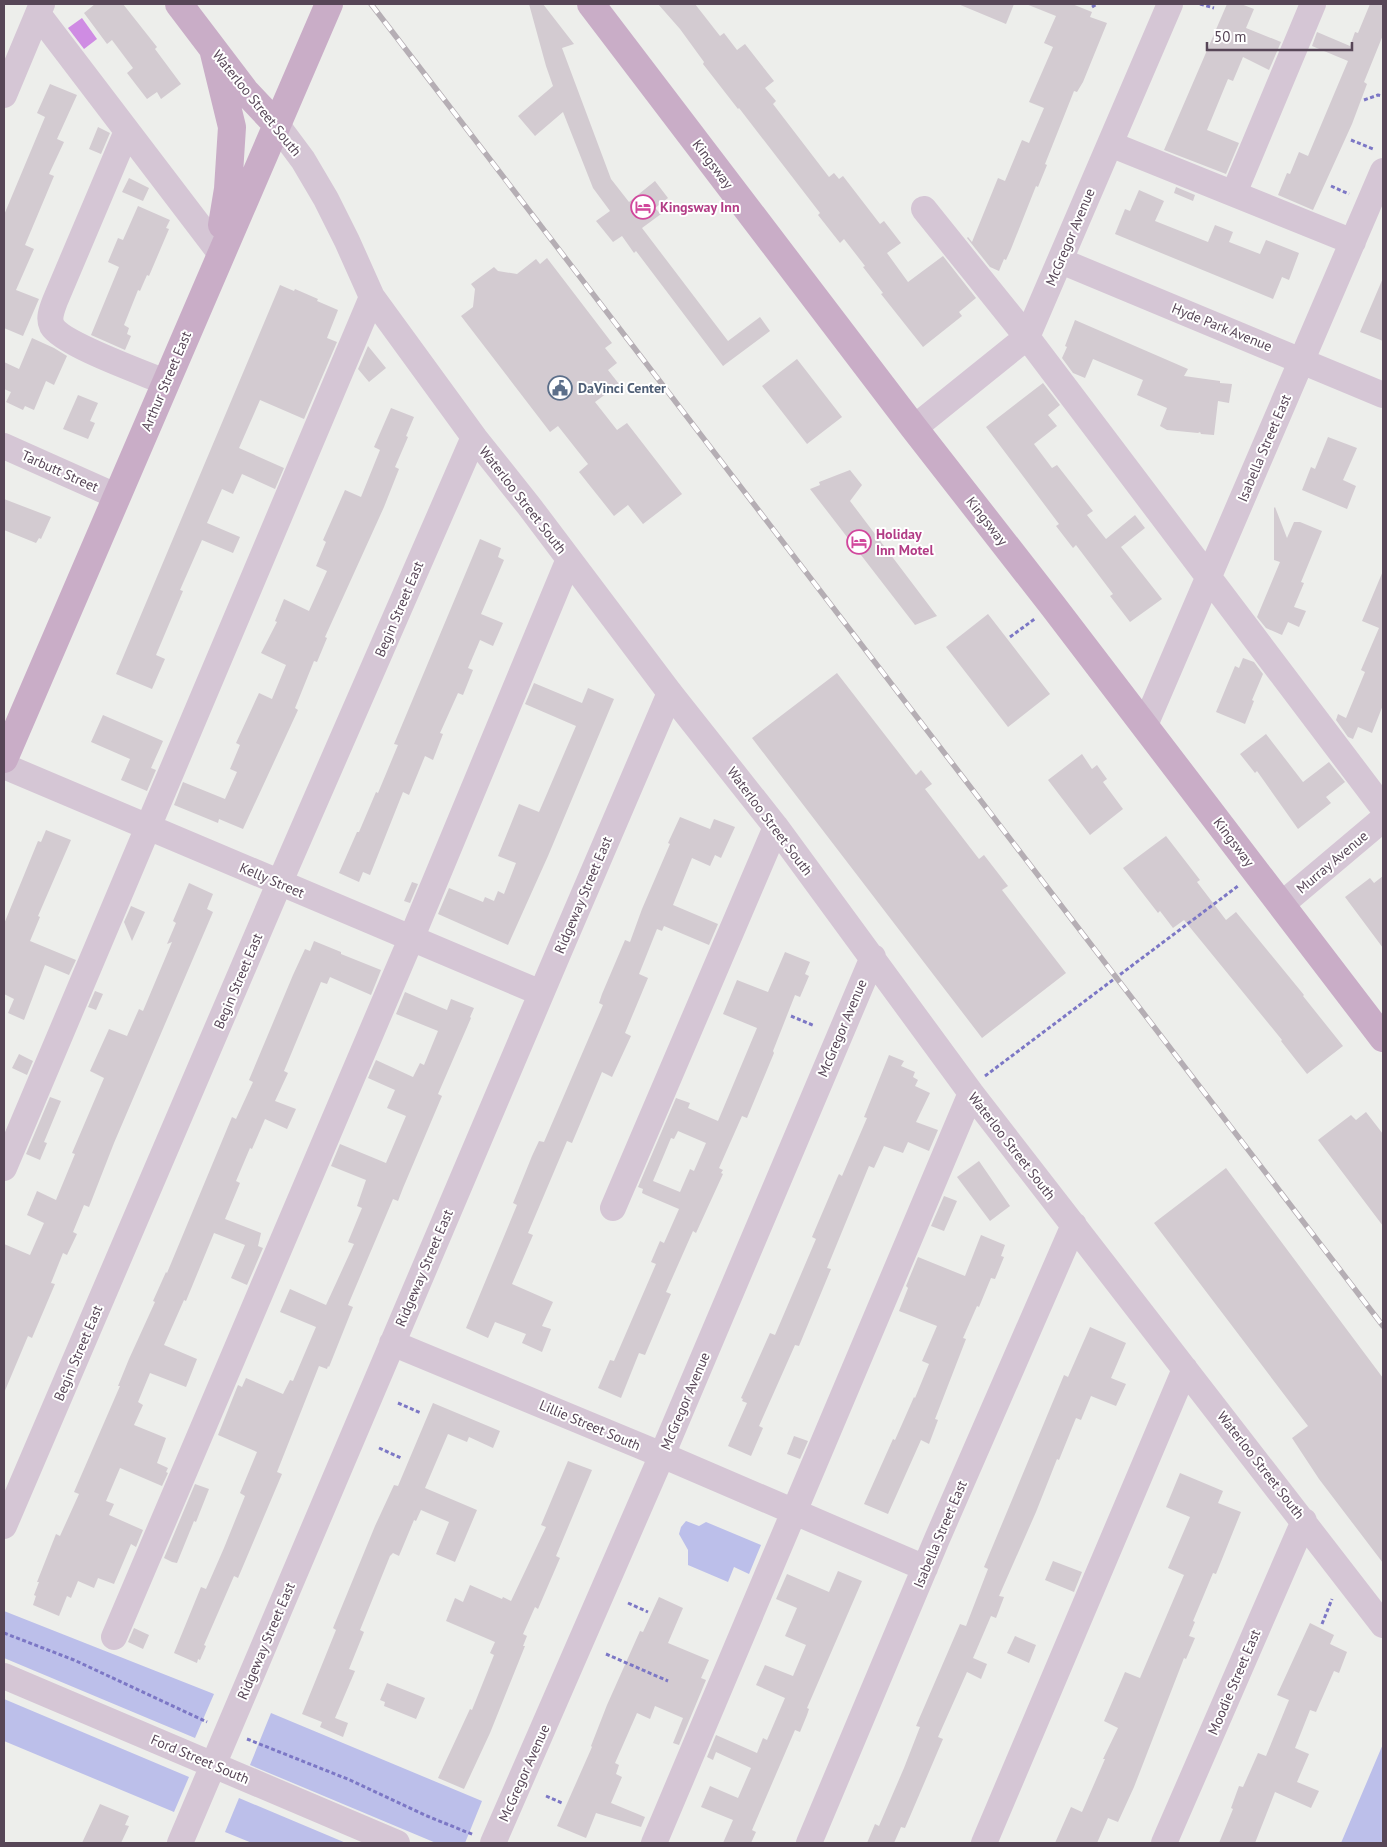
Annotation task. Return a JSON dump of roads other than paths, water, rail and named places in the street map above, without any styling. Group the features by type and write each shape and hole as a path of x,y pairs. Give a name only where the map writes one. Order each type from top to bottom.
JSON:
{"main road":[{"name":"Waterloo Street South","path":"179,4 245,91 277,125"},
{"name":"Arthur Street East","path":"4,759 329,4"},
{"name":"Kingsway","path":"591,4 1383,1038"},
{"path":"212,275 228,189 232,127 214,49"}],"street":[{"name":"McGregor Avenue","path":"914,428 1027,337 1170,4"},
{"path":"1234,193 1313,4"},
{"path":"4,95 40,9"},
{"path":"40,9 127,130 217,248"},
{"name":"Waterloo Street South","path":"277,125 303,160 326,199 372,297 474,437 670,693 776,827 970,1091 1383,1625"},
{"path":"127,130 55,301 50,318 52,326 57,333 72,342 165,382"},
{"path":"1110,144 1353,242"},
{"name":"Isabella Street East","path":"1145,725 1353,242 1378,160"},
{"path":"924,209 1027,337 1383,808"},
{"name":"Hyde Park Avenue","path":"1061,261 1303,360 1383,395"},
{"path":"4,1168 372,297"},
{"name":"Begin Street East","path":"4,1526 279,884 474,437"},
{"name":"Tarbutt Street","path":"4,446 116,496"},
{"path":"114,1637 411,939 569,559"},
{"name":"Ridgeway Street East","path":"180,1843 670,693"},
{"name":"Kelly Street","path":"4,766 279,884 541,993"},
{"name":"Murray Avenue","path":"1281,905 1383,820"},
{"path":"614,1208 776,827"},
{"name":"McGregor Avenue","path":"493,1843 662,1455 873,957"},
{"path":"654,1843 970,1091"},
{"name":"Isabella Street East","path":"809,1843 925,1568 1074,1226"},
{"name":"Lillie Street South","path":"392,1343 662,1455 925,1568"},
{"path":"984,1843 1185,1369"},
{"name":"Moodie Street East","path":"1164,1843 1304,1521"},
{"name":"Ford Street South","path":"4,1676 396,1843"}],"railway":[{"path":"371,4 1383,1326"}],"place":[{"name":"Kingsway Inn","path":"643,207"},
{"name":"DaVinci Center","path":"560,388"},
{"name":"Holiday Inn Motel","path":"859,542"}]}
